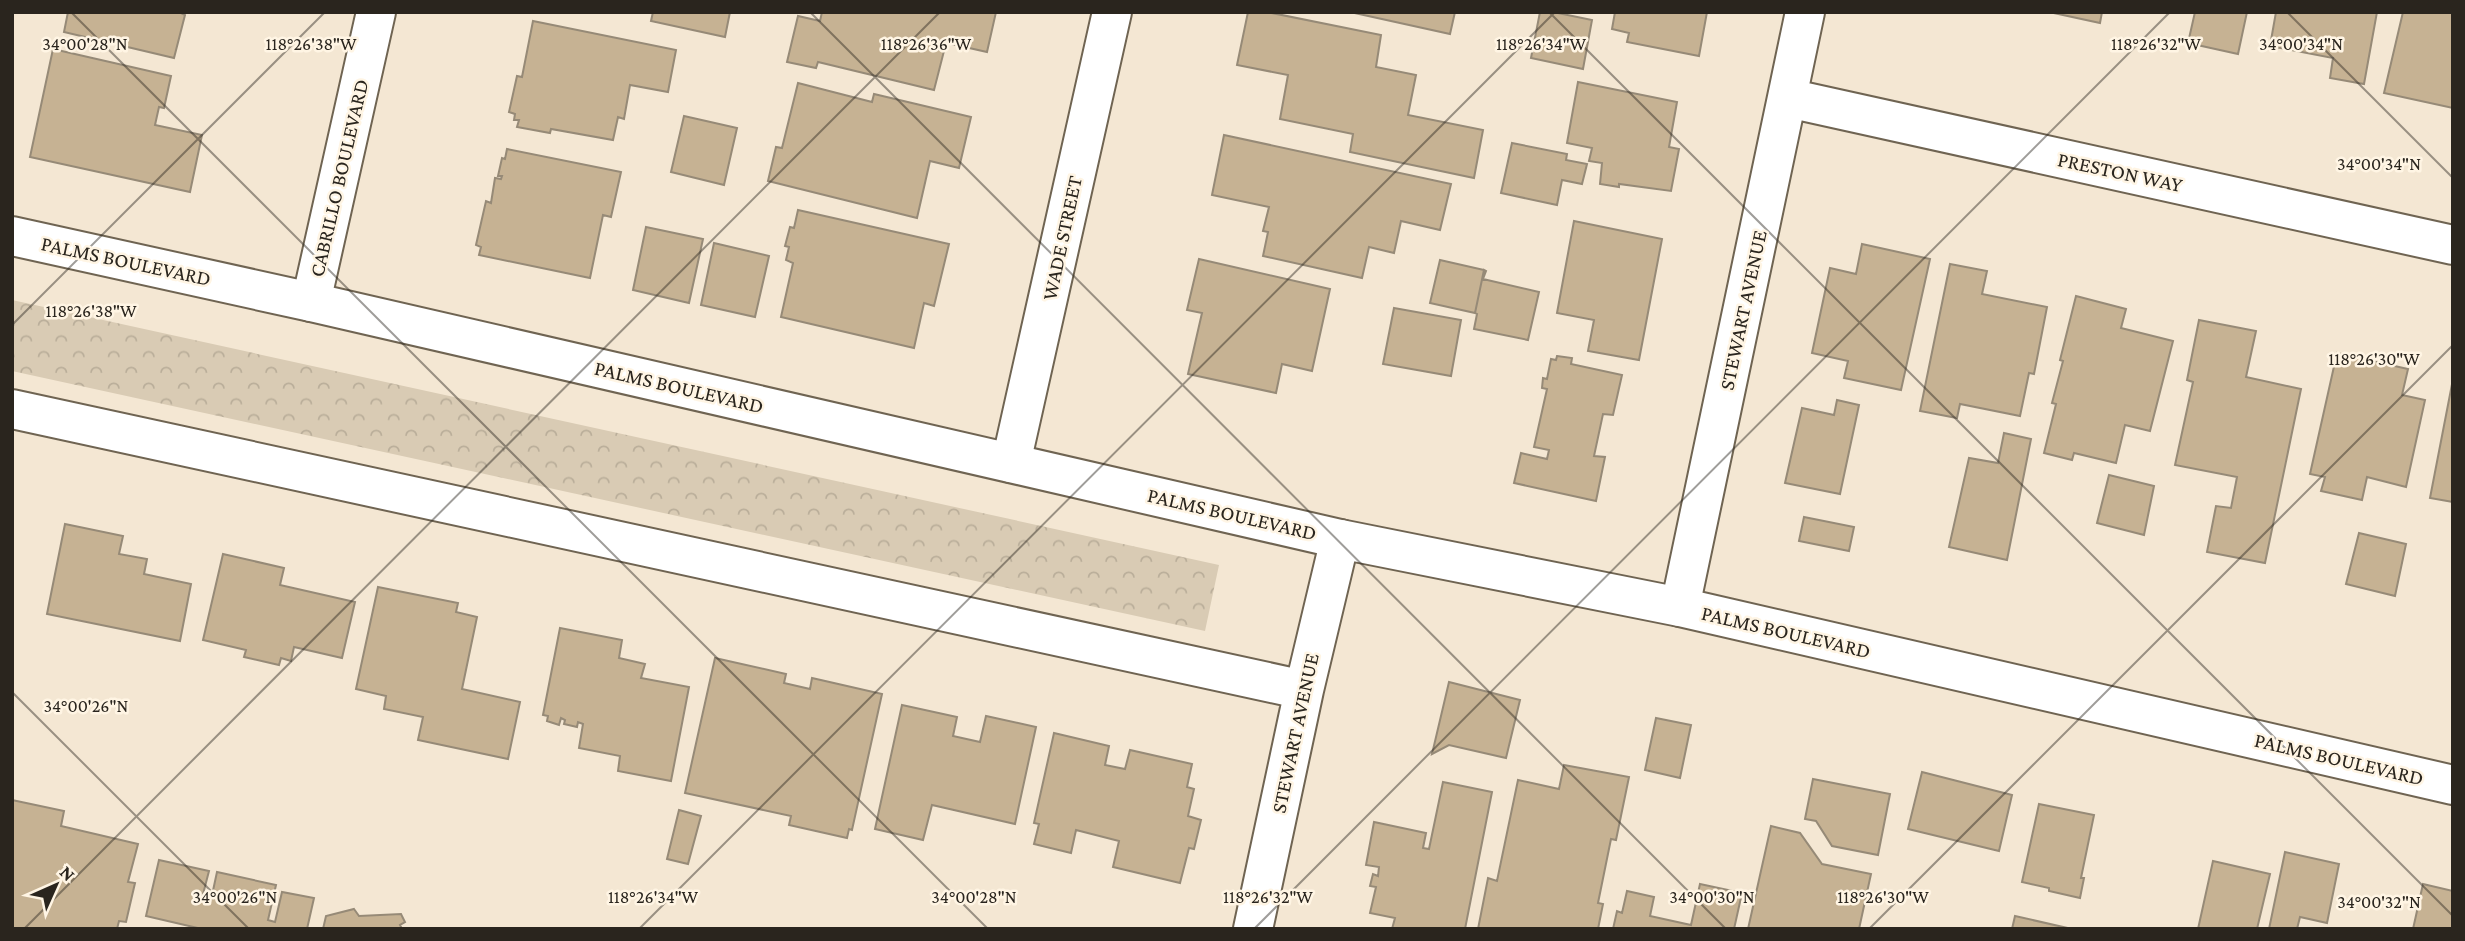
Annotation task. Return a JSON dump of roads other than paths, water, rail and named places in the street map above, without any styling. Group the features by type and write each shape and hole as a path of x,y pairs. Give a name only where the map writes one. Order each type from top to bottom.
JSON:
{"street":[{"name":"CABRILLO BOULEVARD","path":"311,302 376,12"},
{"name":"WADE STREET","path":"1011,463 1112,12"},
{"name":"STEWART AVENUE","path":"1680,607 1805,12"},
{"name":"PRESTON WAY","path":"1788,98 2453,245"},
{"name":"PALMS BOULEVARD","path":"12,236 1340,538 1680,607 2453,785"},
{"path":"12,408 1304,690"},
{"name":"STEWART AVENUE","path":"1253,929 1304,690 1340,538"}]}
